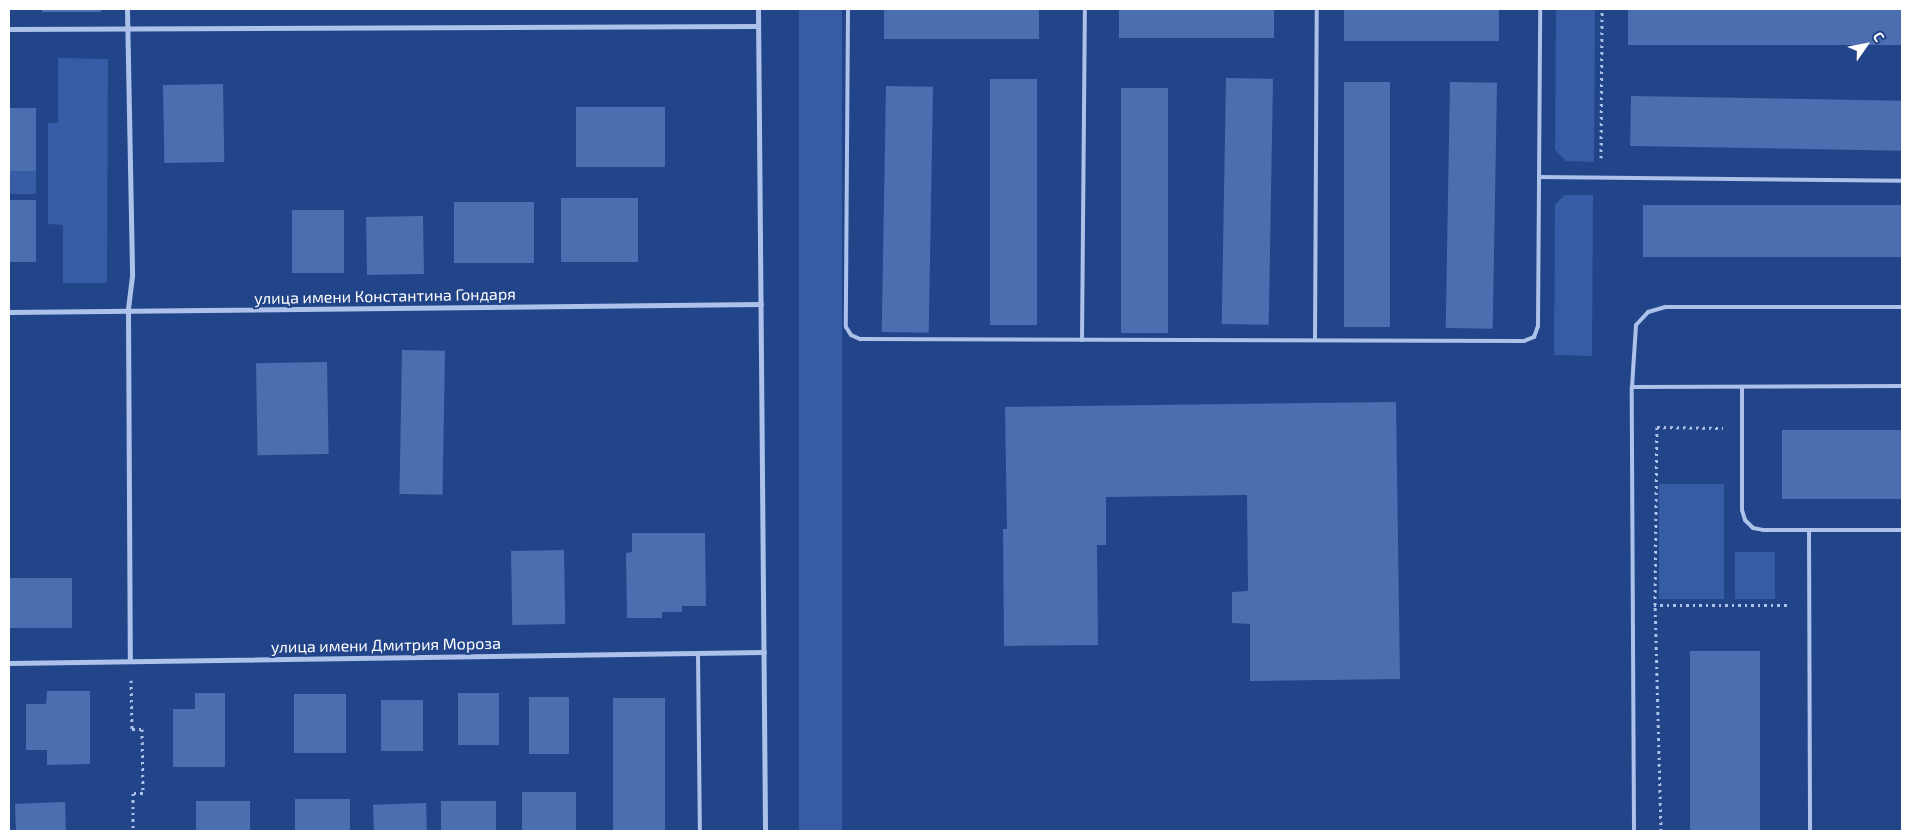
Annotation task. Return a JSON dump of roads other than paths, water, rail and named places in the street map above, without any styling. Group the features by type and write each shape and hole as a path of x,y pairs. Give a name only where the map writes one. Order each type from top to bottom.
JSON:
{"street":[{"path":"128,9 132,276 128,311 130,661"},
{"path":"758,9 765,831"},
{"path":"9,29 128,27 758,26"},
{"name":"улица имени Константина Гондаря","path":"9,312 761,304"},
{"name":"улица имени Дмитрия Мороза","path":"9,663 764,652"}],"lane":[{"path":"848,9 846,327 851,335 860,339 1524,341 1534,337 1538,326 1540,9"},
{"path":"1082,340 1085,9"},
{"path":"1315,340 1317,9"},
{"path":"1539,177 1902,181"},
{"path":"1634,831 1632,387 1636,325 1648,312 1664,307 1902,307"},
{"path":"1632,387 1902,386"},
{"path":"1742,387 1742,510 1745,520 1753,528 1763,530 1902,530"},
{"path":"1809,530 1810,831"},
{"path":"698,653 700,831"}]}
